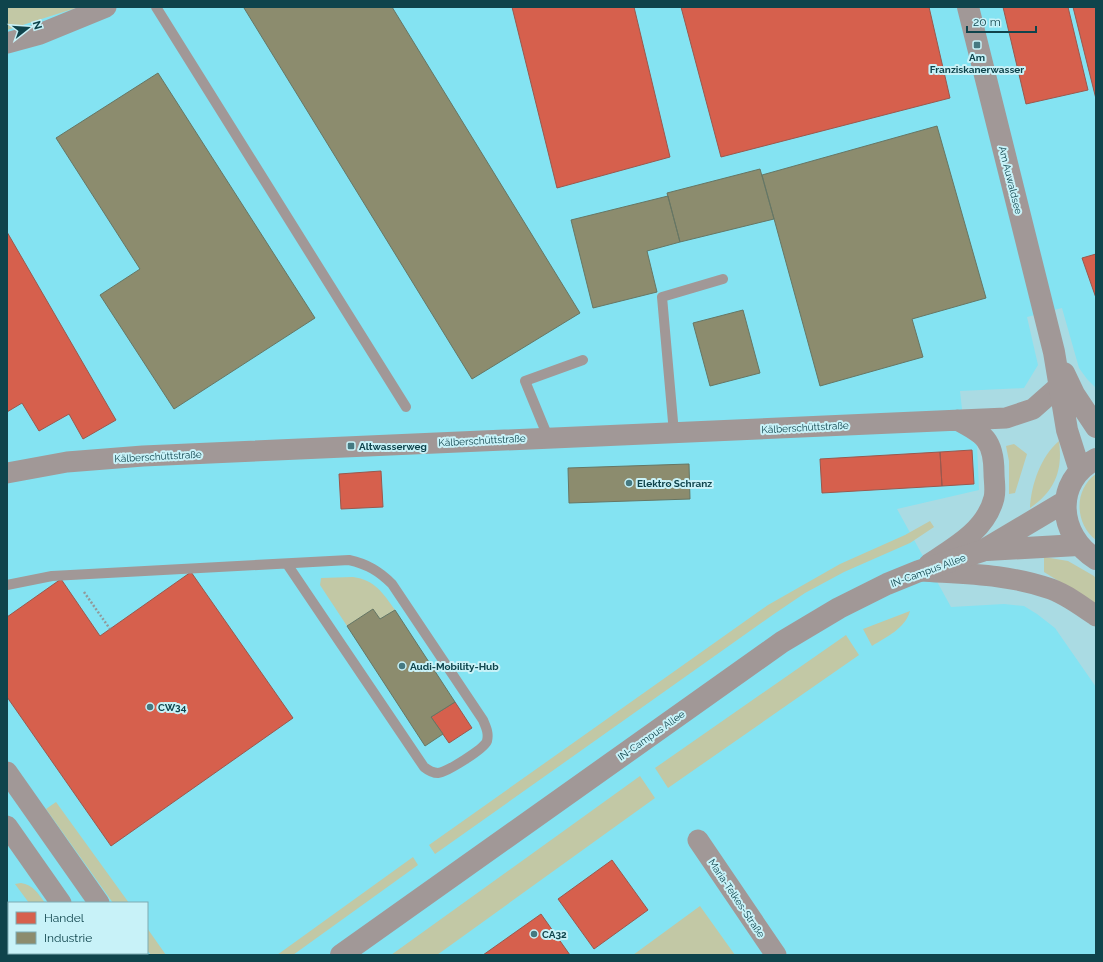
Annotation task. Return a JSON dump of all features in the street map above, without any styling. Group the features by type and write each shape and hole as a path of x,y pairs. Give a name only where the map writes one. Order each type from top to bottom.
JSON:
{"street":[{"path":"7,44 40,34 106,7"},
{"name":"Am Auwaldsee","path":"968,7 1054,352 1068,430 1088,465"},
{"name":"Am Auwaldsee","path":"1054,352 1074,394 1096,427"},
{"name":"Kälberschüttstraße","path":"7,473 67,462 143,456 1006,418 1025,412 1042,402 1059,386"},
{"path":"919,571 972,534 990,511 994,496 994,461 989,442 983,434 957,420"},
{"path":"1088,465 1070,485 1066,501 1066,516 1070,532 1078,545 1096,559"},
{"name":"IN-Campus Allee","path":"341,955 782,642 860,597 919,571 982,551 1066,501"},
{"name":"IN-Campus Allee","path":"982,551 1078,545"},
{"path":"919,571 988,575 1022,580 1052,590 1076,602 1096,616"},
{"path":"7,772 98,902"},
{"path":"7,826 60,902"},
{"name":"Maria-Telkes-Straße","path":"698,840 776,955"}],"lane":[{"path":"156,7 406,407"},
{"path":"674,433 662,297 723,280"},
{"path":"548,437 524,381 583,360"},
{"path":"7,585 52,576 349,560 363,563 378,571 392,584 483,720 487,728 487,735 486,742 482,748 445,772 437,773 424,767 287,564"}],"path":[{"path":"72,575 110,629"}],"shaded area":[{"path":"79,7 1096,7 1096,388 1079,368 1062,308 1027,317 1038,365 1024,388 960,391 965,436 977,445 979,490 897,509 951,607 1004,604 1024,606 1055,628 1096,687 1096,955 7,955 7,30"}],"green space":[{"path":"7,7 79,7 7,30"},
{"path":"1059,441 1060,461 1055,479 1046,494 1030,508 1032,490 1038,472 1047,455"},
{"path":"1014,444 1027,454 1015,493 1009,494 1009,461 1006,446"},
{"path":"1096,474 1096,540 1084,525 1081,516 1080,498 1083,489"},
{"path":"930,521 934,527 910,543 844,572 805,593 435,854 429,845 768,605 840,564 905,535"},
{"path":"1044,557 1068,561 1094,576 1096,579 1096,604 1044,572"},
{"path":"353,577 373,584 378,588 395,610 380,619 373,610 347,626 320,585 321,578"},
{"path":"910,611 908,617 899,628 872,646 863,629"},
{"path":"846,635 859,655 668,788 655,768"},
{"path":"640,776 655,798 437,955 391,955"},
{"path":"56,802 128,902 112,902 46,809"},
{"path":"413,857 418,865 293,955 277,955"},
{"path":"21,883 29,886 44,902 28,902 15,884"},
{"path":"700,906 735,955 633,955"},
{"path":"148,929 166,955 151,955 148,951"}],"building: Handel":[{"path":"512,7 634,7 670,157 557,188"},
{"path":"681,7 929,7 950,98 721,157"},
{"path":"1003,7 1068,7 1088,90 1026,104"},
{"path":"1073,7 1096,7 1096,99"},
{"path":"7,232 116,420 83,439 69,414 39,431 22,403 7,412"},
{"path":"1096,254 1096,298 1082,258"},
{"path":"972,450 974,484 942,486 940,452"},
{"path":"940,452 942,486 822,493 820,459"},
{"path":"381,471 383,507 341,509 339,474"},
{"name":"CW34","path":"191,572 293,718 111,846 7,697 7,617 61,579 100,636"},
{"path":"455,702 472,728 449,743 431,717"},
{"path":"612,860 648,910 594,949 558,899"},
{"name":"CA32","path":"541,914 570,955 483,955"}],"building: Industrie":[{"path":"392,7 580,313 472,379 244,8"},
{"path":"158,73 315,318 174,409 100,295 140,269 56,138"},
{"path":"937,126 986,298 912,319 923,357 820,386 762,175"},
{"path":"760,169 774,219 680,242 667,193"},
{"path":"668,196 680,242 647,251 657,292 593,308 571,220"},
{"path":"743,310 760,373 710,386 693,323"},
{"name":"Elektro Schranz","path":"689,464 690,499 569,503 568,468"},
{"name":"Audi-Mobility-Hub","path":"373,609 380,619 395,610 455,702 431,717 443,734 425,746 347,626"}],"place":[{"name":"Am Franziskanerwasser","path":"977,45"},
{"name":"Altwasserweg","path":"351,446"},
{"name":"Elektro Schranz","path":"629,483"},
{"name":"Audi-Mobility-Hub","path":"402,666"},
{"name":"CW34","path":"150,707"},
{"name":"CA32","path":"534,934"}]}
